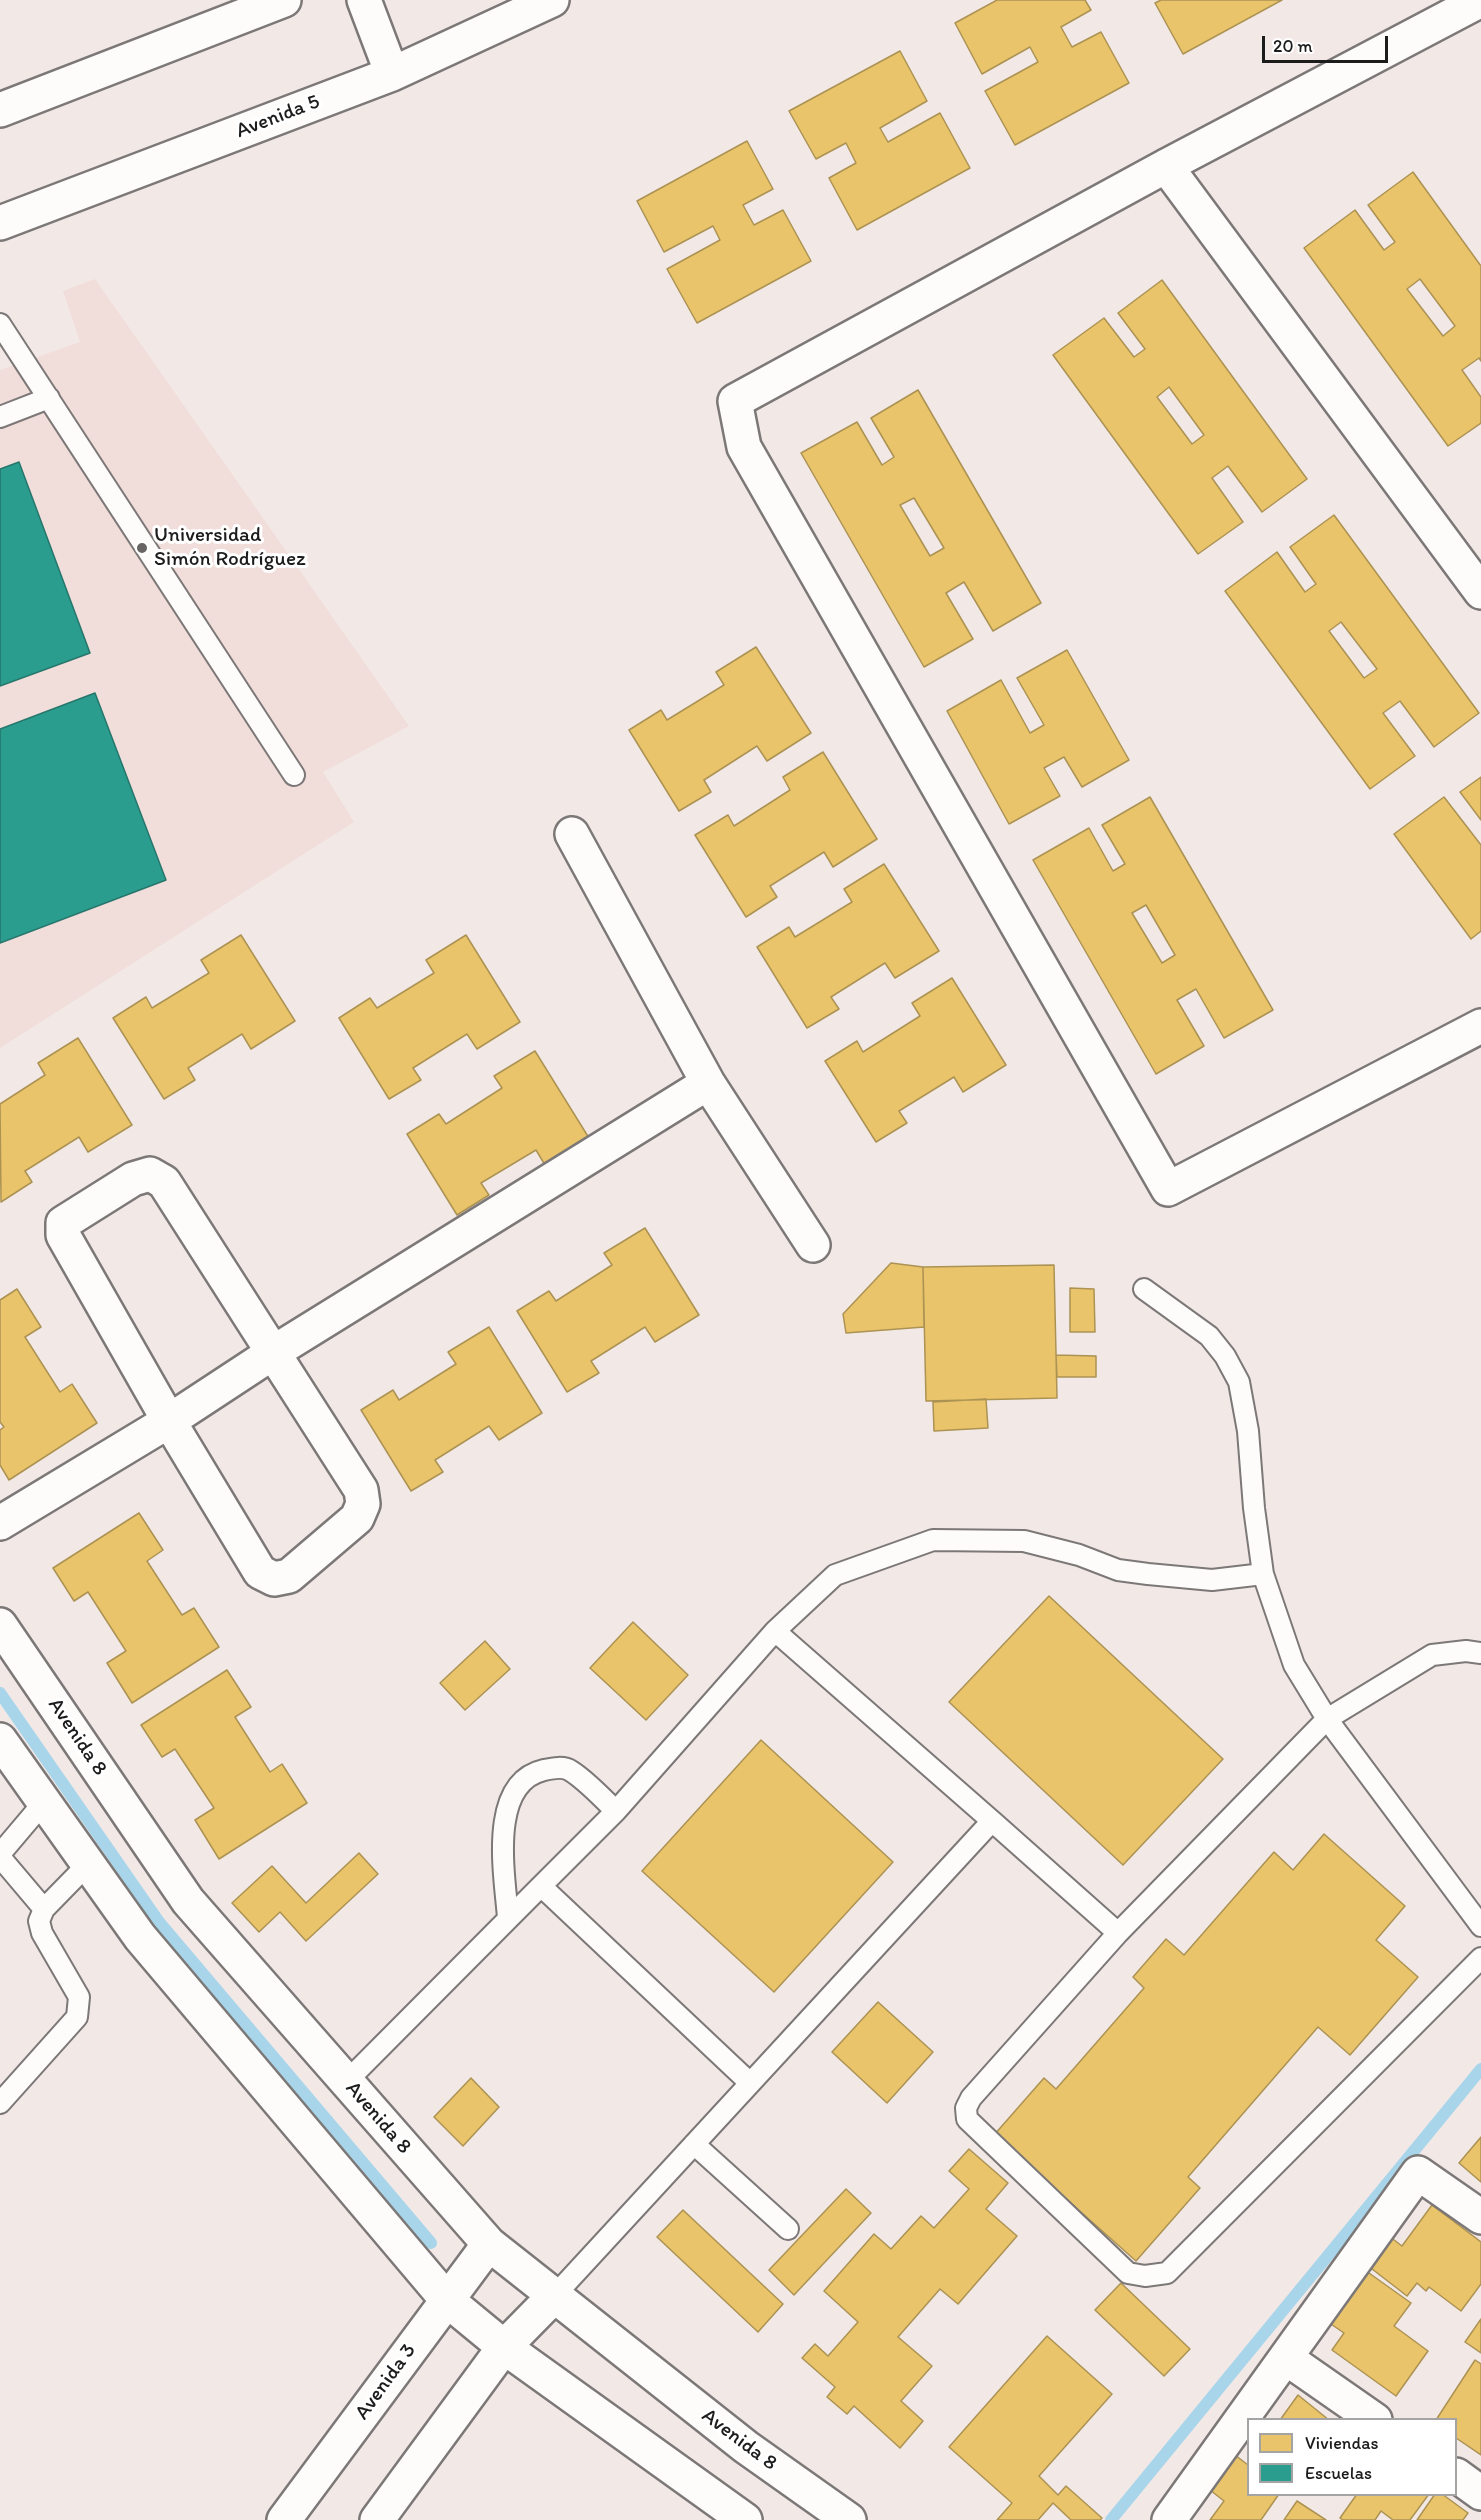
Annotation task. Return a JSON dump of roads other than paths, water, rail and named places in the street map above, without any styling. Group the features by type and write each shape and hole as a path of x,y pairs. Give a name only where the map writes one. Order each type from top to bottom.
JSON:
{"street":[{"path":"0,110 284,0"},
{"path":"364,0 392,74"},
{"name":"Avenida 5","path":"0,223 392,74 552,0"},
{"path":"1481,0 1166,166 735,401 744,447 1168,1189 1481,1026"},
{"path":"1166,166 1481,592"},
{"path":"572,834 708,1083 813,1245"},
{"path":"0,1523 169,1421 274,1352 708,1083"},
{"path":"150,1174 164,1182 361,1490 363,1504 357,1518 289,1576 274,1579 260,1572 169,1421 63,1235 63,1223 133,1179 150,1174"},
{"name":"Avenida 8","path":"0,1624 188,1901 489,2244 746,2447 849,2520"},
{"path":"0,1740 140,1937 447,2300 504,2347 746,2520"},
{"path":"1169,2520 1418,2173 1481,2217"},
{"name":"Avenida 3","path":"284,2520 489,2244"},
{"path":"377,2520 504,2347 555,2294"},
{"path":"1286,2358 1372,2418"},
{"path":"1457,2476 1481,2493"}],"lane":[{"path":"0,324 294,774"},
{"path":"0,417 49,398"},
{"path":"1144,1289 1209,1336 1225,1356 1239,1382 1248,1431 1254,1508 1263,1574 1294,1665 1327,1719 1481,1926"},
{"path":"346,2082 616,1810 775,1630 835,1575 933,1540 1024,1541 1079,1555 1118,1570 1148,1574 1212,1580 1263,1574"},
{"path":"775,1630 1118,1934"},
{"path":"1481,1653 1466,1651 1432,1655 1327,1719 1118,1934 971,2098 966,2108 967,2119 1128,2273 1145,2276 1167,2273 1481,1958"},
{"path":"508,1918 501,1852 507,1814 521,1783 537,1772 559,1767 570,1769 616,1810"},
{"path":"44,1802 0,1856 44,1909"},
{"path":"555,2294 992,1821"},
{"path":"0,2103 77,2017 79,1997 42,1933 39,1921 44,1909 88,1864"},
{"path":"541,1886 750,2083"},
{"path":"694,2144 788,2229"}],"waterway":[{"path":"0,1693 159,1922 431,2243"},
{"path":"1111,2520 1481,2069"}],"place":[{"name":"Universidad Simón Rodríguez","path":"142,548"}]}
